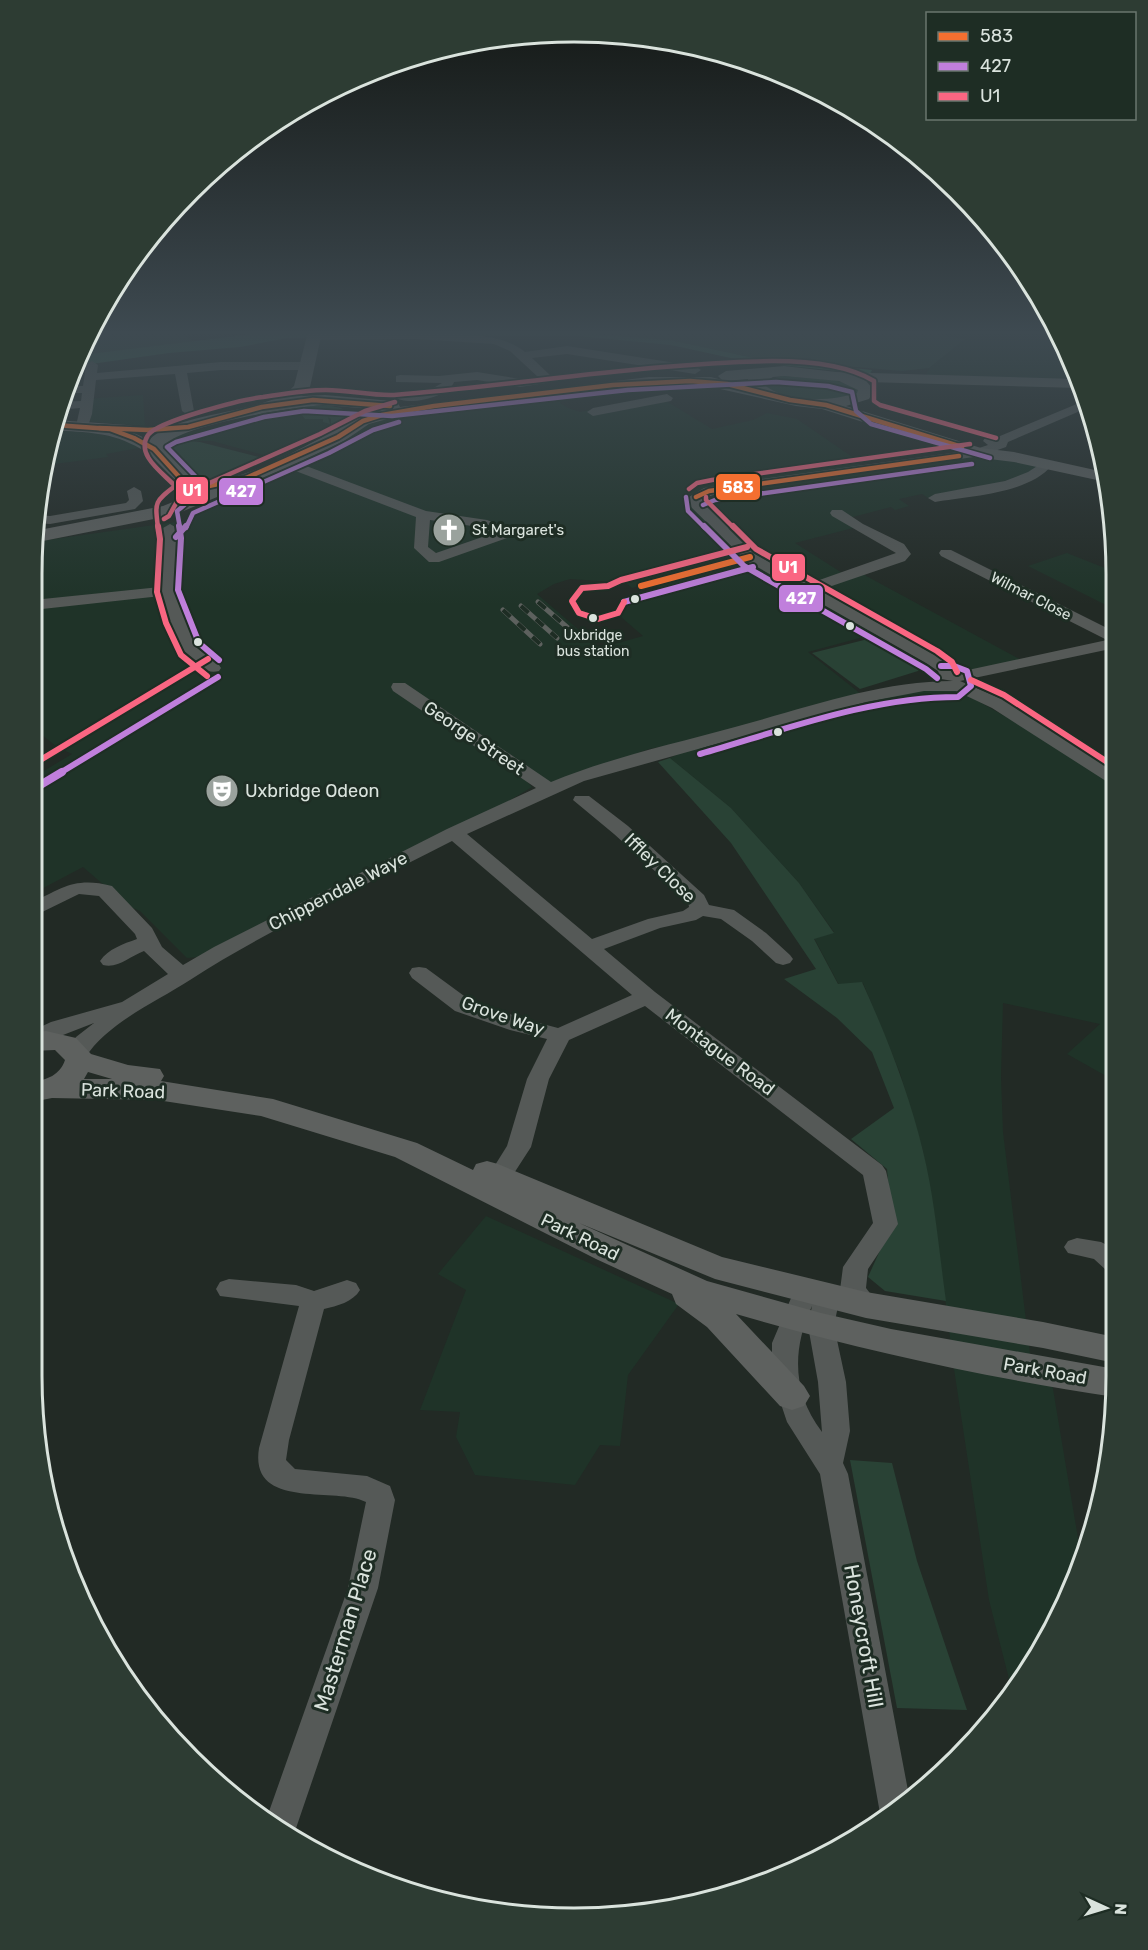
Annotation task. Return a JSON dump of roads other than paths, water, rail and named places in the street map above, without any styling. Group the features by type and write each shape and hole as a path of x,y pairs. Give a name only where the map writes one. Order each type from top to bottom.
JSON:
{"main road":[{"path":"63,425 159,430 177,423"},
{"path":"154,449 158,441 182,423"},
{"path":"43,535 143,517 185,505 285,462 345,433 360,423"},
{"path":"875,423 955,452 989,446"},
{"path":"905,423 989,446 1014,457 1097,475"},
{"path":"110,429 154,449 187,483 217,485 246,478"},
{"path":"44,526 167,504 182,494 187,483"},
{"name":"Park Road","path":"42,1041 61,1042 71,1047 78,1057 128,1074 265,1090 423,1138 499,1178 891,1342 1106,1382"},
{"path":"42,1090 70,1077 77,1068 78,1057"},
{"name":"Park Road","path":"42,1090 157,1090 263,1106 352,1133 406,1150 607,1251 698,1291 812,1308 866,1305 938,1316 1106,1348"},
{"path":"662,1275 720,1318 792,1396"}],"street":[{"path":"989,446 1042,423"},
{"path":"955,452 714,490 701,493 696,497 696,504 750,557 932,660 945,669 951,681 998,704 1106,770"},
{"path":"285,462 423,514 482,523 501,531 502,537 434,559 421,548 423,514"},
{"path":"935,498 1008,485 1033,475 1045,465"},
{"path":"45,520 130,506 136,501 134,491"},
{"path":"170,528 177,523 185,505"},
{"path":"808,588 900,558 904,554 899,547 858,527 837,513"},
{"path":"143,517 170,528"},
{"path":"170,528 166,591 190,650 213,668"},
{"name":"Wilmar Close","path":"946,553 1106,633"},
{"path":"42,603 166,591"},
{"name":"Chippendale Waye","path":"134,1004 221,951 454,833 579,777 864,698 951,681 1106,645"},
{"name":"George Street","path":"399,687 549,789"},
{"name":"Iffley Close","path":"582,800 616,825 697,899 700,909 688,916 655,923 588,948"},
{"name":"Montague Road","path":"454,833 647,997 874,1171 886,1224 856,1268 853,1290 866,1305"},
{"path":"42,906 76,888 105,891 145,932 148,942 182,976"},
{"path":"700,909 726,914 759,937 783,959"},
{"path":"110,961 124,951 148,942"},
{"name":"Grove Way","path":"419,973 463,1006 560,1035"},
{"path":"499,1178 519,1147 538,1079 560,1035 647,997"},
{"path":"42,1036 58,1027 134,1004"},
{"path":"78,1057 84,1042 134,1004"},
{"path":"1077,1247 1101,1251 1106,1255"},
{"path":"229,1289 296,1295 313,1301 347,1290"},
{"name":"Masterman Place","path":"282,1821 363,1587 381,1500 380,1495 367,1488 290,1480 272,1466 274,1443 313,1301"},
{"name":"Honeycroft Hill","path":"812,1308 785,1344 785,1372 796,1413 807,1433 830,1461"},
{"name":"Honeycroft Hill","path":"812,1308 832,1382 836,1431 830,1461 893,1802"}],"railway":[{"path":"538,602 576,635"},
{"path":"521,606 557,638"},
{"path":"503,610 540,644"}],"place":[{"name":"St Margaret's","path":"449,530"},
{"name":"Uxbridge bus station","path":"593,618"},
{"name":"Uxbridge Odeon","path":"222,791"}]}
